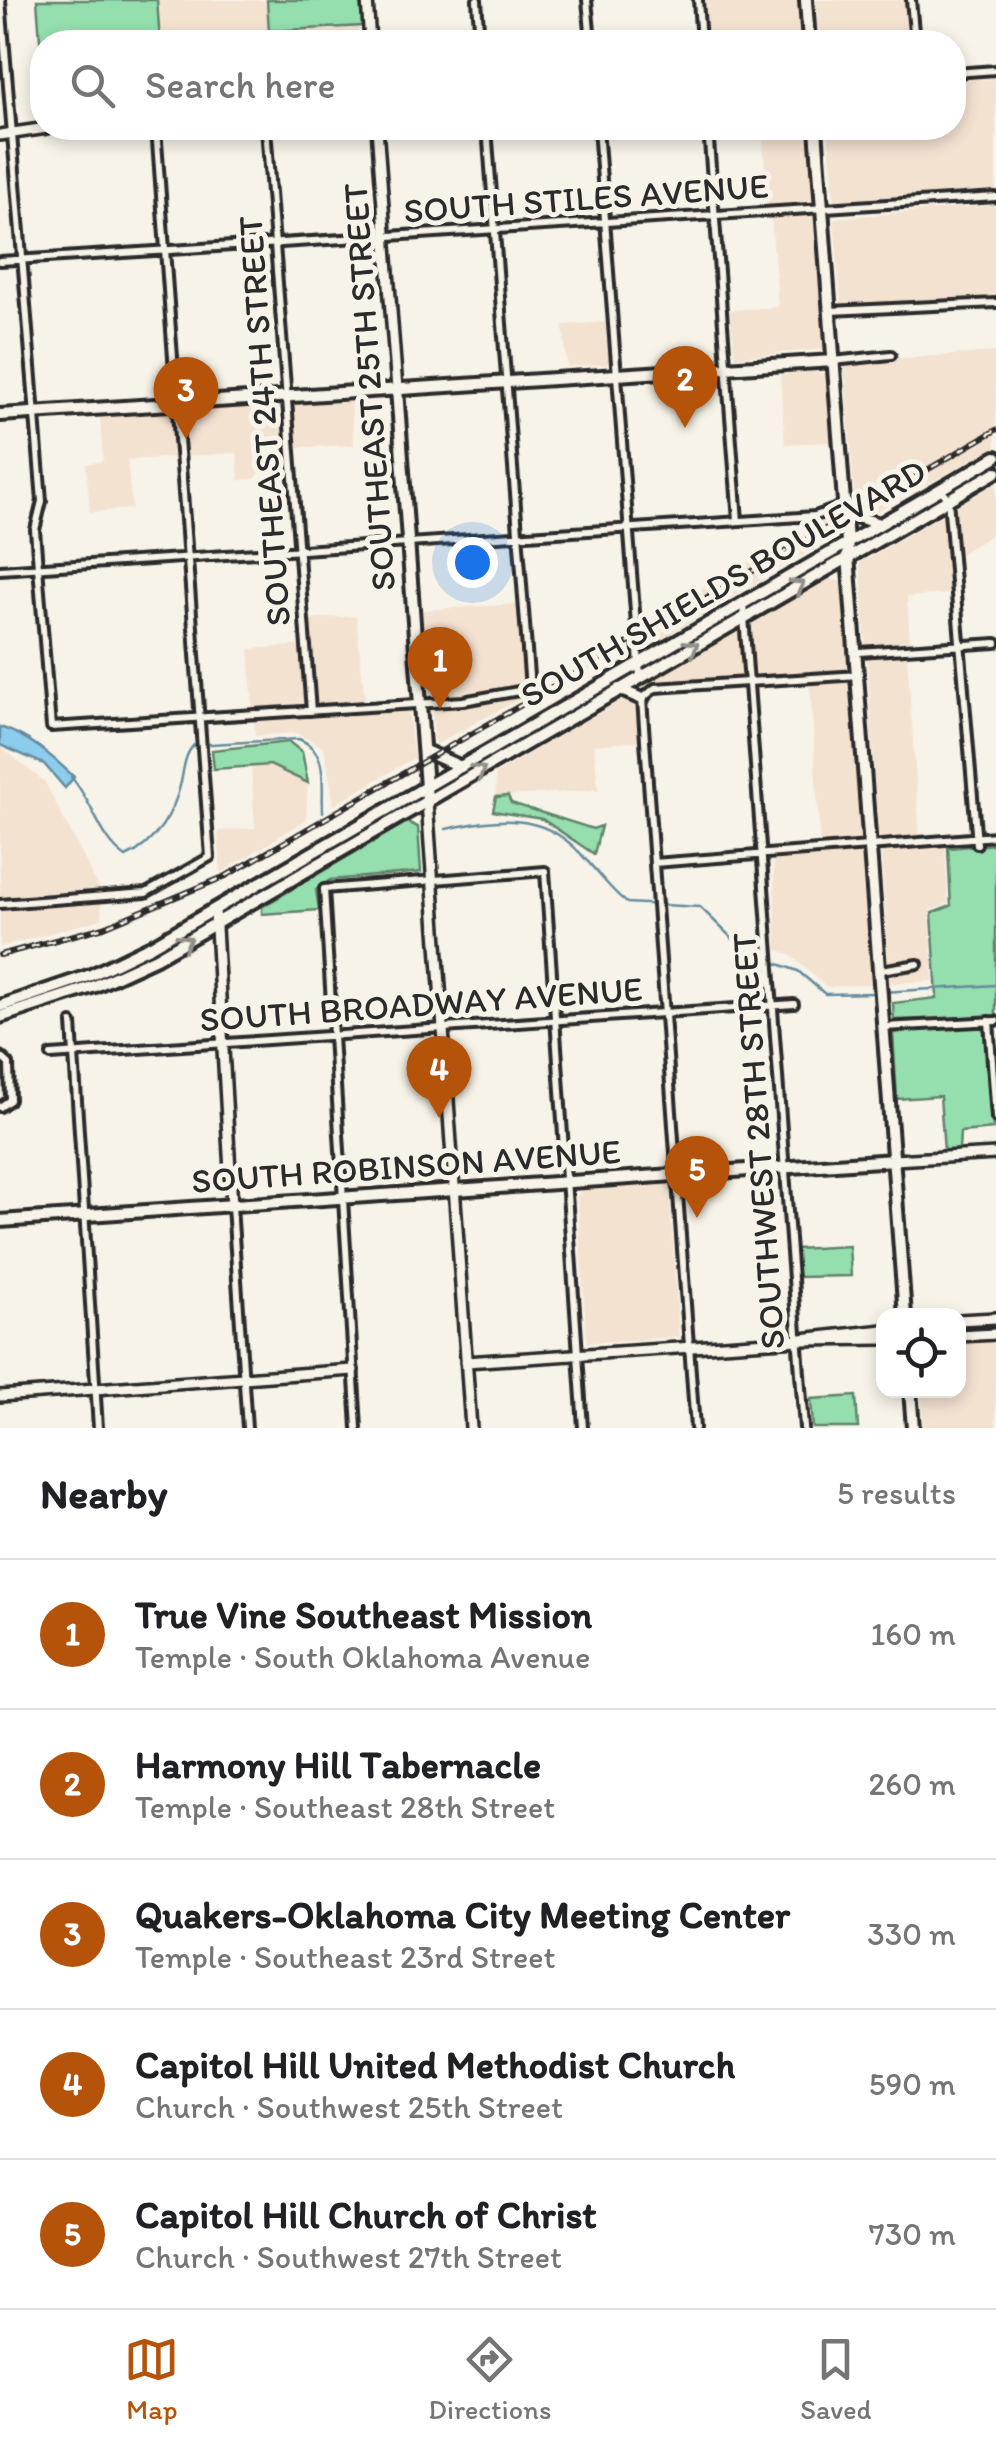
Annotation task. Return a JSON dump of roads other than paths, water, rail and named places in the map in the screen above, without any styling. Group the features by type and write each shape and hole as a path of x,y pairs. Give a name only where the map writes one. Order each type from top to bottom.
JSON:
{"main road":[{"path":"806,0 808,30"},
{"path":"817,140 850,540 903,1308"},
{"path":"0,414 834,361"},
{"name":"SOUTHEAST 25TH STREET","path":"397,389 427,801"},
{"name":"SOUTH SHIELDS BOULEVARD","path":"0,1006 44,999 130,971 851,554 996,458"},
{"name":"SOUTH SHIELDS BOULEVARD","path":"0,1017 125,960 215,910 879,524 996,472"},
{"path":"847,504 858,517 879,524"},
{"path":"619,689 642,699"},
{"path":"525,730 531,740"},
{"path":"425,751 461,766"},
{"name":"SOUTH ROBINSON AVENUE","path":"0,1222 894,1160"},
{"path":"910,1398 912,1428"}],"street":[{"path":"367,0 369,30"},
{"path":"477,0 479,30"},
{"path":"588,0 590,30"},
{"path":"698,0 700,30"},
{"path":"911,0 913,30"},
{"path":"1,6 5,134 21,260 42,502 35,526 51,727 421,704 530,690 488,140"},
{"path":"966,72 996,70"},
{"path":"5,134 30,130"},
{"path":"0,904 146,894 186,869 206,862 210,853 157,140"},
{"name":"SOUTHEAST 24TH STREET","path":"267,140 312,711"},
{"name":"SOUTHEAST 25TH STREET","path":"377,140 397,389"},
{"path":"599,140 640,677"},
{"path":"709,140 738,521"},
{"name":"SOUTH STILES AVENUE","path":"0,261 996,197"},
{"path":"830,311 996,302"},
{"path":"834,361 891,356"},
{"path":"945,494 977,841"},
{"path":"0,570 815,516 847,504"},
{"name":"SOUTHWEST 28TH STREET","path":"743,602 804,1428"},
{"path":"858,652 996,643"},
{"path":"695,1428 642,699 655,688 860,675"},
{"name":"SOUTHEAST 25TH STREET","path":"427,801 471,1428"},
{"path":"654,863 764,851 977,841 996,836"},
{"path":"357,1428 324,889 545,871 583,1428"},
{"path":"215,910 220,1043 247,1428"},
{"path":"881,974 918,964"},
{"name":"SOUTH BROADWAY AVENUE","path":"51,1055 794,1004"},
{"path":"884,1027 993,1021 996,1118"},
{"path":"72,1023 98,1428"},
{"path":"0,1056 9,1064 10,1100 0,1107"},
{"name":"SOUTH ROBINSON AVENUE","path":"894,1160 996,1154"},
{"path":"966,1320 996,1318"},
{"path":"798,1340 876,1331"},
{"path":"966,1336 996,1334"},
{"path":"466,1362 876,1338"},
{"path":"0,1396 353,1370"}],"water":[{"path":"0,727 40,748 74,777 65,788 44,764 0,745"}],"waterway":[{"path":"71,777 109,840 126,857 146,844 168,816 178,794 186,758 194,745 299,739 320,760 323,812"},
{"path":"446,829 499,821 548,829 578,851 627,903 700,907 743,949 765,960"},
{"path":"773,962 798,971 825,994 875,993"},
{"path":"883,992 996,985"}],"railway":[{"path":"0,955 104,927 226,876 996,430"}],"place":[{"name":"Harmony Hill Tabernacle","path":"685,428"},
{"name":"Quakers-Oklahoma City Meeting Center","path":"186,439"},
{"name":"True Vine Southeast Mission","path":"440,709"},
{"name":"Capitol Hill United Methodist Church","path":"439,1118"},
{"name":"Capitol Hill Church of Christ","path":"697,1218"}]}
